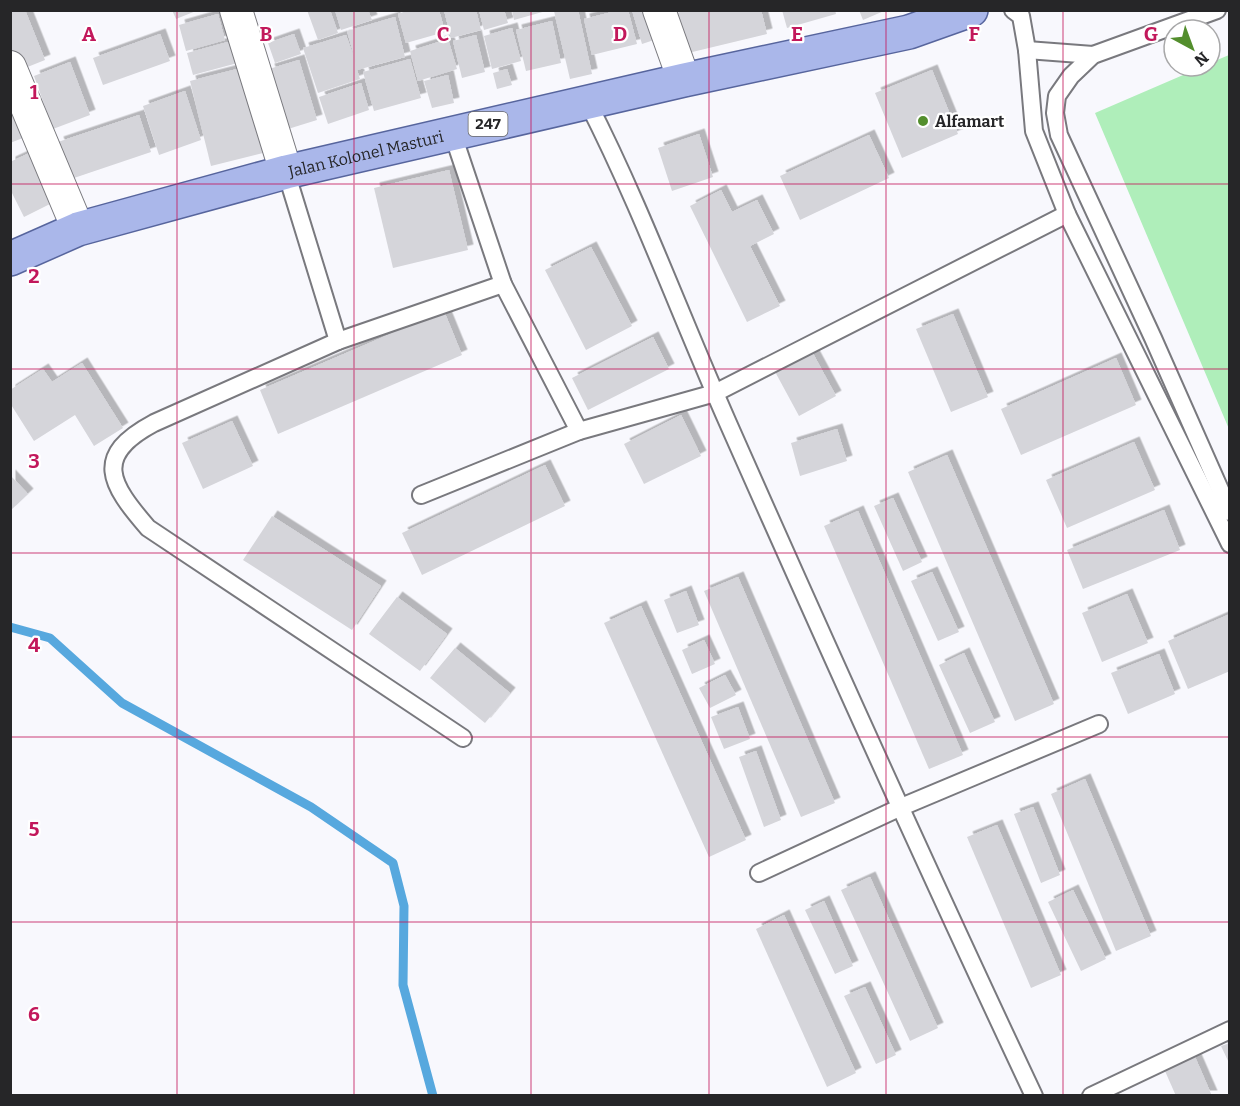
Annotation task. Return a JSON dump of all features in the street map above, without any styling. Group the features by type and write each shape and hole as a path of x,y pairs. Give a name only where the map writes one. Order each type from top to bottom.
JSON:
{"main road":[{"name":"Jalan Kolonel Masturi","path":"10,259 78,229 286,172 452,132 909,32 971,10"}],"street":[{"path":"236,10 286,172"},
{"path":"659,10 684,80"},
{"path":"10,68 78,229"}],"lane":[{"path":"1013,10 1021,16 1027,50 1034,130 1067,213 1230,544"},
{"path":"1218,10 1094,55 1071,76 1057,96 1055,113 1059,135 1230,512"},
{"path":"1027,50 1094,55"},
{"path":"588,103 621,169 715,393 899,808 1034,1095"},
{"path":"452,132 503,284 579,431"},
{"path":"286,172 338,341"},
{"path":"421,495 579,431 715,393 1067,213"},
{"path":"463,738 148,528 130,507 116,481 113,459 120,446 134,433 338,341 503,284"},
{"path":"759,873 899,808 1099,724"},
{"path":"1091,1095 1230,1030"}],"green space":[{"path":"1229,55 1229,429 1095,113 1176,78 1222,78 1222,58"}],"building":[{"path":"25,10 45,60 20,70 10,46 10,13"},
{"path":"172,10 196,10 196,11 176,19"},
{"path":"307,10 330,10 338,33 318,40"},
{"path":"335,10 368,10 372,20 341,30"},
{"path":"409,10 439,10 445,32 406,43 398,14"},
{"path":"444,10 476,10 481,30 451,38"},
{"path":"479,10 504,10 508,23 484,30"},
{"path":"512,10 546,10 546,11 514,20"},
{"path":"578,10 592,74 570,79 554,11"},
{"path":"628,10 637,44 592,55 584,19"},
{"path":"632,10 654,10 663,37 642,44"},
{"path":"686,10 761,10 767,34 684,54 674,14"},
{"path":"782,10 835,10 836,14 787,28"},
{"path":"859,10 884,10 884,11 863,20"},
{"path":"218,14 225,40 186,51 179,25"},
{"path":"395,17 405,57 357,70 360,79 318,93 303,48 346,35 357,66 347,31"},
{"path":"552,21 561,63 526,71 516,30"},
{"path":"512,28 521,61 492,69 484,36"},
{"path":"160,34 170,61 103,85 93,58"},
{"path":"294,34 301,54 275,63 268,43"},
{"path":"476,35 485,72 462,78 453,41"},
{"path":"239,39 245,61 193,75 187,53"},
{"path":"448,39 457,69 418,81 410,51"},
{"path":"410,59 421,98 374,111 363,72"},
{"path":"299,60 317,120 288,129 269,69"},
{"path":"70,62 90,115 53,129 34,76"},
{"path":"245,67 267,152 211,166 190,81"},
{"path":"507,69 512,85 497,89 493,73"},
{"path":"932,70 958,134 902,158 875,93"},
{"path":"448,75 454,103 432,108 424,81"},
{"path":"361,83 369,110 328,124 319,97"},
{"path":"10,90 33,134 10,143"},
{"path":"185,91 201,140 159,155 143,106"},
{"path":"139,115 151,152 71,179 58,142"},
{"path":"699,134 713,177 672,191 658,148"},
{"path":"869,135 889,178 800,220 780,176"},
{"path":"36,150 60,199 24,217 10,189 10,162"},
{"path":"449,170 468,250 393,268 374,188"},
{"path":"721,190 732,212 757,200 774,234 750,246 780,306 747,322 690,206"},
{"path":"591,247 632,326 586,350 545,270"},
{"path":"444,311 462,355 278,434 260,390"},
{"path":"953,314 988,397 951,412 916,329"},
{"path":"653,337 669,369 588,410 572,378"},
{"path":"810,348 836,396 799,416 773,368"},
{"path":"1116,358 1136,405 1021,455 1001,409"},
{"path":"82,363 123,428 94,446 75,415 34,441 10,403 10,390 43,369 52,382"},
{"path":"681,415 701,456 644,484 624,444"},
{"path":"232,421 253,466 203,489 182,443"},
{"path":"837,429 847,461 800,476 791,443"},
{"path":"1134,442 1155,490 1067,528 1046,480"},
{"path":"947,455 1054,704 1015,721 908,472"},
{"path":"545,465 565,506 422,575 402,533"},
{"path":"10,475 28,494 10,511"},
{"path":"893,498 922,562 903,571 874,506"},
{"path":"1164,510 1180,550 1083,589 1067,550"},
{"path":"858,511 963,755 929,769 824,526"},
{"path":"272,516 381,586 352,630 243,560"},
{"path":"932,572 959,632 938,641 911,581"},
{"path":"738,577 835,803 801,817 704,591"},
{"path":"686,591 699,625 677,633 664,600"},
{"path":"1127,594 1148,643 1102,662 1082,613"},
{"path":"397,597 447,634 420,671 369,634"},
{"path":"641,606 746,840 709,857 604,623"},
{"path":"1230,614 1230,671 1188,689 1168,641"},
{"path":"704,640 715,664 692,674 682,650"},
{"path":"455,648 510,693 485,723 430,678"},
{"path":"964,653 995,722 970,733 939,665"},
{"path":"1159,654 1175,694 1128,714 1111,673"},
{"path":"725,675 736,695 710,708 699,688"},
{"path":"738,707 750,739 724,749 711,717"},
{"path":"756,751 781,820 764,827 739,757"},
{"path":"1085,779 1151,936 1116,951 1051,794"},
{"path":"1033,807 1060,875 1041,883 1014,814"},
{"path":"997,825 1061,975 1031,988 967,837"},
{"path":"870,877 938,1028 910,1041 841,890"},
{"path":"1073,890 1106,959 1081,971 1048,902"},
{"path":"824,901 853,966 835,974 805,910"},
{"path":"784,915 856,1073 827,1087 756,929"},
{"path":"865,987 896,1055 876,1064 844,996"},
{"path":"1230,1043 1230,1065 1221,1046"},
{"path":"1195,1057 1212,1096 1176,1096 1165,1071"}],"waterway":[{"path":"10,627 50,638 122,703 311,807 393,863 404,906 403,985 433,1096"}],"place":[{"name":"Alfamart","path":"923,121"}]}
